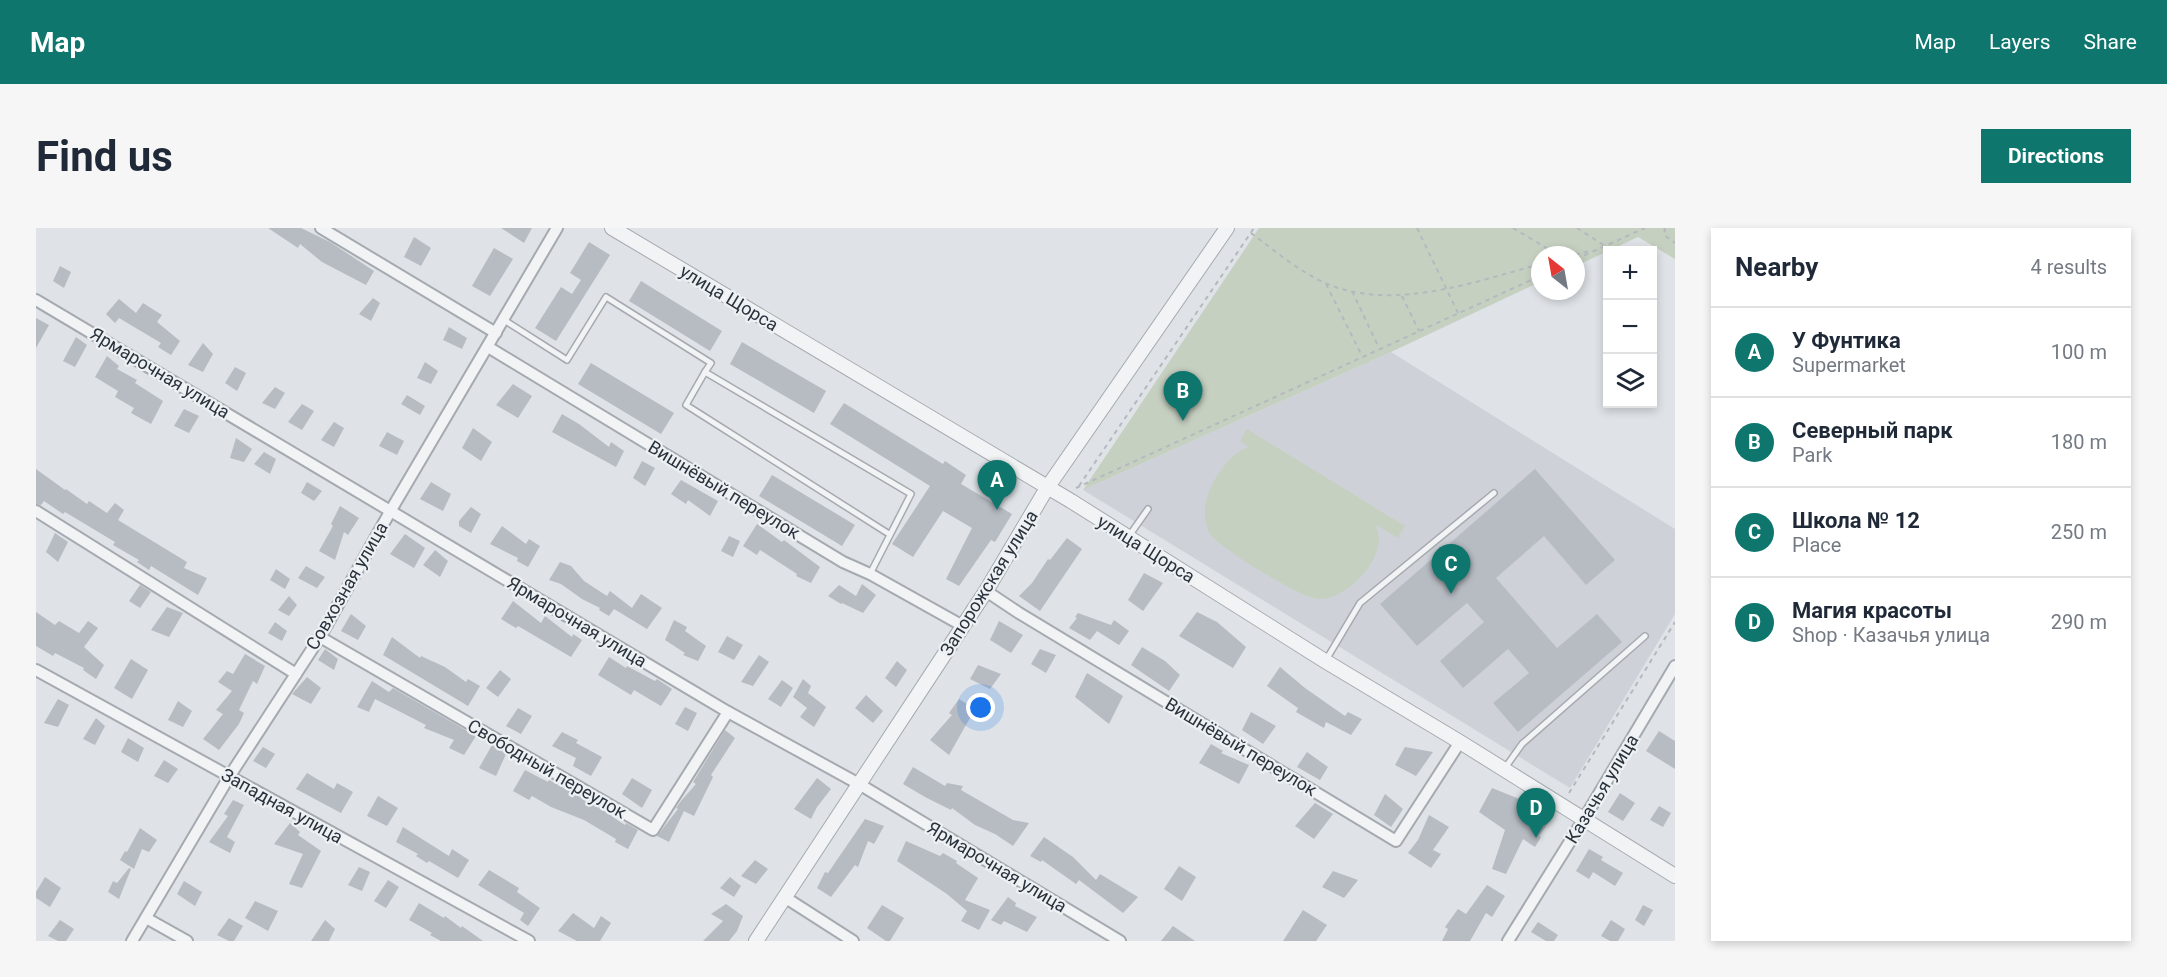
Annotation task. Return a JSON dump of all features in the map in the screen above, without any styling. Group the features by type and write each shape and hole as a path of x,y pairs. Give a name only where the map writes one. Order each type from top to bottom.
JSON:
{"street":[{"path":"321,228 496,333"},
{"name":"Совхозная улица","path":"132,941 230,777 320,637 391,510 557,228"},
{"name":"улица Щорса","path":"612,228 1060,495 1675,876"},
{"name":"Запорожская улица","path":"756,941 986,591 1047,488 1227,228"},
{"name":"Ярмарочная улица","path":"36,300 728,712 859,784 1120,941"},
{"name":"Вишнёвый переулок","path":"488,347 843,562 870,574 963,626"},
{"path":"36,511 296,674"},
{"name":"Вишнёвый переулок","path":"986,591 1396,841 1460,742"},
{"name":"Свободный переулок","path":"320,637 653,830 728,712"},
{"name":"Казачья улица","path":"1508,941 1675,666"},
{"name":"Западная улица","path":"36,670 529,941"},
{"path":"786,898 853,941"},
{"path":"146,918 187,941"}],"lane":[{"path":"504,320 567,360 606,297 711,363 686,405 890,534"},
{"path":"705,372 911,494 870,574"},
{"path":"1325,661 1360,603 1494,493"},
{"path":"1128,538 1148,509"},
{"path":"1504,769 1522,744 1645,636"}],"path":[{"path":"1078,487 1254,228"},
{"path":"1417,228 1458,314"},
{"path":"1513,228 1543,246"},
{"path":"1577,228 1606,246 1645,228"},
{"path":"1665,228 1664,235 1675,243"},
{"path":"1251,233 1309,275 1326,284 1352,291 1402,296 1446,289 1531,266"},
{"path":"1585,252 1601,248"},
{"path":"1585,255 1601,248"},
{"path":"1060,495 1531,280"},
{"path":"1326,284 1362,357"},
{"path":"1352,291 1380,349"},
{"path":"1402,296 1419,331"},
{"path":"1569,793 1675,622"}],"shaded area":[{"path":"1391,352 1675,529 1675,614 1570,788 1083,490"}],"green space":[{"path":"1259,228 1675,228 1675,259 1657,248 1657,246 1638,237 1619,246 1603,246 1603,253 1585,262 1585,246 1531,246 1531,286 1391,352 1083,490"},
{"path":"1247,429 1405,526 1398,538 1376,525 1379,539 1373,559 1359,579 1339,594 1319,599 1296,591 1244,561 1210,534 1205,514 1208,493 1229,461 1238,452 1249,447 1240,441"}],"building":[{"path":"268,228 301,228 330,242 374,271 366,285 322,262 300,244 298,248"},
{"path":"501,228 532,228 524,243"},
{"path":"414,237 431,248 421,266 404,257"},
{"path":"589,242 610,255 556,341 535,328 561,287 572,294 581,280 570,273"},
{"path":"494,248 513,259 490,296 472,286"},
{"path":"60,266 71,272 64,288 53,281"},
{"path":"641,281 722,331 710,351 629,301"},
{"path":"373,298 380,303 371,321 359,314"},
{"path":"119,299 136,313 143,303 162,315 157,322 180,341 171,355 158,347 161,343 119,318 115,323 106,314"},
{"path":"36,318 49,325 36,348"},
{"path":"449,327 467,338 462,349 443,340"},
{"path":"76,337 87,345 75,367 63,361"},
{"path":"742,342 826,391 814,413 730,364"},
{"path":"203,343 213,354 203,372 188,365"},
{"path":"107,356 119,366 117,369 137,380 135,383 163,401 151,424 131,413 134,408 115,397 118,391 95,377"},
{"path":"425,362 438,371 431,384 417,378"},
{"path":"591,363 674,413 661,434 578,384"},
{"path":"235,367 246,373 237,391 225,383"},
{"path":"513,384 532,396 518,418 496,405"},
{"path":"275,387 285,393 275,409 262,403"},
{"path":"407,395 425,406 420,415 401,404"},
{"path":"844,403 943,464 945,461 966,475 961,484 1012,514 995,542 991,540 959,586 946,579 972,528 943,511 913,557 892,544 930,486 830,424"},
{"path":"302,404 314,411 302,430 288,422"},
{"path":"184,409 199,416 189,433 174,426"},
{"path":"562,414 609,447 611,442 624,451 616,467 552,432"},
{"path":"334,422 344,428 334,447 321,440"},
{"path":"473,428 492,442 481,461 462,448"},
{"path":"387,432 404,441 397,455 379,446"},
{"path":"236,438 252,449 244,462 230,458"},
{"path":"264,452 276,459 270,474 254,464"},
{"path":"642,461 655,468 645,486 633,478"},
{"path":"36,469 87,504 89,501 107,513 115,503 124,510 118,520 187,562 184,568 207,578 198,595 151,566 149,570 137,562 139,560 113,545 115,542 65,512 63,514 44,501 41,505 36,504"},
{"path":"1535,469 1615,560 1586,585 1544,536 1496,578 1557,648 1597,614 1622,642 1518,732 1493,703 1529,673 1508,649 1463,688 1440,661 1484,622 1467,603 1417,646 1380,604"},
{"path":"772,475 855,525 842,546 759,496"},
{"path":"681,480 718,501 710,516 688,500 686,504 671,494"},
{"path":"307,482 322,491 314,501 301,493"},
{"path":"431,482 451,494 443,511 420,499"},
{"path":"340,506 359,518 348,535 344,532 335,560 319,551 333,526 331,524"},
{"path":"471,507 481,514 471,533 459,526 459,521"},
{"path":"757,524 782,542 784,540 820,567 811,583 796,576 797,574 760,550 757,555 743,546"},
{"path":"502,526 526,544 529,539 540,546 528,567 517,561 518,558 490,544"},
{"path":"55,533 68,542 58,562 46,552"},
{"path":"405,534 425,548 414,568 390,554"},
{"path":"729,536 740,541 733,557 721,551"},
{"path":"1067,538 1082,549 1040,611 1019,596"},
{"path":"435,550 448,561 440,577 423,565"},
{"path":"560,562 571,566 584,581 607,596 610,591 632,608 641,594 662,608 647,629 614,609 609,616 561,584 549,580"},
{"path":"306,566 325,577 317,588 298,578"},
{"path":"276,569 290,579 285,589 270,580"},
{"path":"1144,573 1163,583 1143,611 1128,600"},
{"path":"862,584 876,595 863,613 828,596 839,585 856,596"},
{"path":"140,585 151,592 140,608 129,601"},
{"path":"289,596 297,605 289,616 278,610"},
{"path":"513,601 541,623 545,616 572,637 573,634 582,640 571,657 518,626 516,628 501,619"},
{"path":"167,607 183,613 169,637 151,630"},
{"path":"36,612 55,625 59,621 79,633 88,621 98,628 84,647 104,665 96,679 83,670 84,668 55,653 53,656 36,646"},
{"path":"1197,612 1217,622 1246,647 1233,668 1179,636"},
{"path":"1078,613 1111,625 1114,620 1129,631 1119,645 1097,631 1090,640 1069,628"},
{"path":"351,614 366,626 358,640 341,631"},
{"path":"674,620 687,627 685,631 706,646 698,661 683,655 685,653 665,640"},
{"path":"999,621 1023,635 1011,653 990,640"},
{"path":"275,622 287,631 282,641 268,633"},
{"path":"727,636 743,645 734,660 718,652"},
{"path":"392,637 420,658 421,656 445,667 466,682 468,679 480,686 468,706 383,655"},
{"path":"1142,647 1165,661 1180,675 1169,691 1131,665"},
{"path":"325,649 338,659 334,670 318,660"},
{"path":"1040,649 1056,655 1046,673 1031,664"},
{"path":"245,654 265,666 257,684 253,681 239,710 244,713 239,724 219,750 203,739 223,714 216,710 232,691 218,682 227,671 233,674"},
{"path":"759,655 769,662 753,686 741,682"},
{"path":"609,657 626,668 627,666 655,681 657,679 672,689 661,706 634,690 631,695 598,675"},
{"path":"131,659 148,670 132,699 114,688"},
{"path":"897,661 907,670 896,687 885,678"},
{"path":"978,665 1001,674 990,689 970,679"},
{"path":"1280,667 1345,716 1348,712 1362,719 1351,735 1326,722 1324,728 1296,712 1298,708 1267,686"},
{"path":"500,670 511,679 498,697 486,688"},
{"path":"1087,673 1123,696 1109,724 1075,697"},
{"path":"307,677 321,688 311,704 292,694"},
{"path":"803,679 811,686 808,693 826,707 814,727 800,717 807,708 793,697"},
{"path":"782,680 793,688 781,707 768,699"},
{"path":"372,681 389,692 393,688 476,736 464,755 449,748 454,740 424,728 426,725 375,699 369,712 357,707"},
{"path":"866,695 883,711 873,723 855,708"},
{"path":"58,699 69,705 58,727 44,723"},
{"path":"959,699 975,709 949,755 930,740 952,715 949,713"},
{"path":"178,701 192,711 183,727 168,720"},
{"path":"685,707 697,713 688,731 675,724"},
{"path":"518,708 532,716 521,734 506,726"},
{"path":"1251,712 1276,726 1263,744 1242,730"},
{"path":"96,718 105,726 95,745 83,739"},
{"path":"725,730 735,738 711,775 713,777 694,816 684,811 669,842 657,836 678,809 676,808 681,801 696,784 693,782"},
{"path":"1659,731 1675,741 1675,769 1646,751"},
{"path":"562,732 578,740 576,743 602,757 591,776 573,766 576,758 552,746"},
{"path":"128,738 144,748 138,762 121,752"},
{"path":"1211,744 1223,751 1221,753 1249,765 1239,784 1199,763"},
{"path":"492,745 506,754 496,776 479,768"},
{"path":"263,747 275,754 266,768 253,761"},
{"path":"1405,747 1433,752 1416,776 1395,765"},
{"path":"1307,752 1328,767 1320,780 1297,767"},
{"path":"164,760 178,769 168,783 154,776"},
{"path":"913,767 945,786 947,783 963,786 961,790 1013,820 1029,823 1013,846 975,825 952,808 951,810 903,784"},
{"path":"525,770 548,782 549,780 625,825 626,823 638,830 628,849 584,820 551,807 532,796 529,800 513,791"},
{"path":"307,773 334,789 337,783 353,792 341,813 296,789"},
{"path":"632,778 652,790 642,808 622,794"},
{"path":"817,778 831,789 811,819 794,809"},
{"path":"1492,788 1522,800 1520,803 1548,823 1535,847 1523,839 1506,874 1492,869 1505,830 1479,812"},
{"path":"1620,793 1635,803 1623,821 1608,812"},
{"path":"1385,794 1403,809 1391,827 1374,815"},
{"path":"378,796 398,808 387,826 367,816"},
{"path":"233,800 244,805 227,837 235,842 230,853 209,842 228,816 224,814"},
{"path":"1315,803 1333,814 1314,839 1295,826"},
{"path":"1659,806 1671,813 1663,827 1650,820"},
{"path":"1429,815 1449,827 1433,850 1441,854 1431,868 1408,853 1418,840"},
{"path":"865,819 884,826 874,844 868,841 858,867 855,865 831,897 817,888 825,872 828,873"},
{"path":"290,823 300,832 298,835 321,851 302,888 289,884 303,854 274,844"},
{"path":"403,827 449,856 452,849 469,860 458,878 429,861 427,863 416,856 418,854 396,842"},
{"path":"140,828 157,840 149,852 142,849 134,869 120,860"},
{"path":"1044,837 1073,857 1096,880 1100,874 1138,897 1123,913 1079,880 1076,884 1042,860 1041,862 1030,856"},
{"path":"906,841 940,856 943,853 978,878 965,900 990,910 979,930 961,921 967,911 947,894 897,861"},
{"path":"1589,849 1603,857 1601,860 1623,873 1615,886 1593,872 1589,879 1576,871"},
{"path":"755,860 768,869 756,884 741,876"},
{"path":"1179,866 1196,877 1182,901 1164,889"},
{"path":"359,867 370,872 362,891 348,885"},
{"path":"129,868 131,869 119,899 108,892 113,881 117,883"},
{"path":"489,870 519,888 517,892 540,908 528,926 520,920 524,913 478,885"},
{"path":"1333,871 1358,880 1344,898 1322,887"},
{"path":"45,877 61,888 50,907 36,898 36,892"},
{"path":"730,877 741,886 734,897 720,888"},
{"path":"388,880 399,887 386,908 374,901"},
{"path":"184,881 202,892 195,906 177,894"},
{"path":"1487,885 1505,896 1492,917 1486,913 1470,941 1442,941 1448,929 1445,927 1458,909 1466,914"},
{"path":"1008,897 1016,903 1015,906 1037,917 1027,932 1004,921 1001,925 991,920"},
{"path":"255,901 278,911 268,931 245,918"},
{"path":"419,903 444,918 445,916 461,928 462,926 483,941 441,941 430,935 432,933 409,920"},
{"path":"726,904 743,916 737,931 729,941 703,941 723,921 711,914"},
{"path":"882,905 904,918 890,941 886,941 867,928"},
{"path":"1643,905 1653,910 1644,926 1635,920"},
{"path":"1303,910 1327,925 1316,941 1283,941"},
{"path":"573,913 594,928 601,916 611,923 600,941 577,941 558,931"},
{"path":"229,918 243,926 234,941 217,935"},
{"path":"60,920 74,929 66,941 58,941 48,936"},
{"path":"325,920 335,929 329,941 311,941"},
{"path":"1611,920 1625,929 1618,941 1610,941 1601,936"},
{"path":"1538,922 1558,935 1554,941 1546,941 1531,932"},
{"path":"1173,926 1195,941 1161,941"}],"place":[{"name":"Северный парк","path":"1183,421"},
{"name":"У Фунтика","path":"997,510"},
{"name":"Школа № 12","path":"1451,594"},
{"name":"Магия красоты","path":"1536,838"}]}
